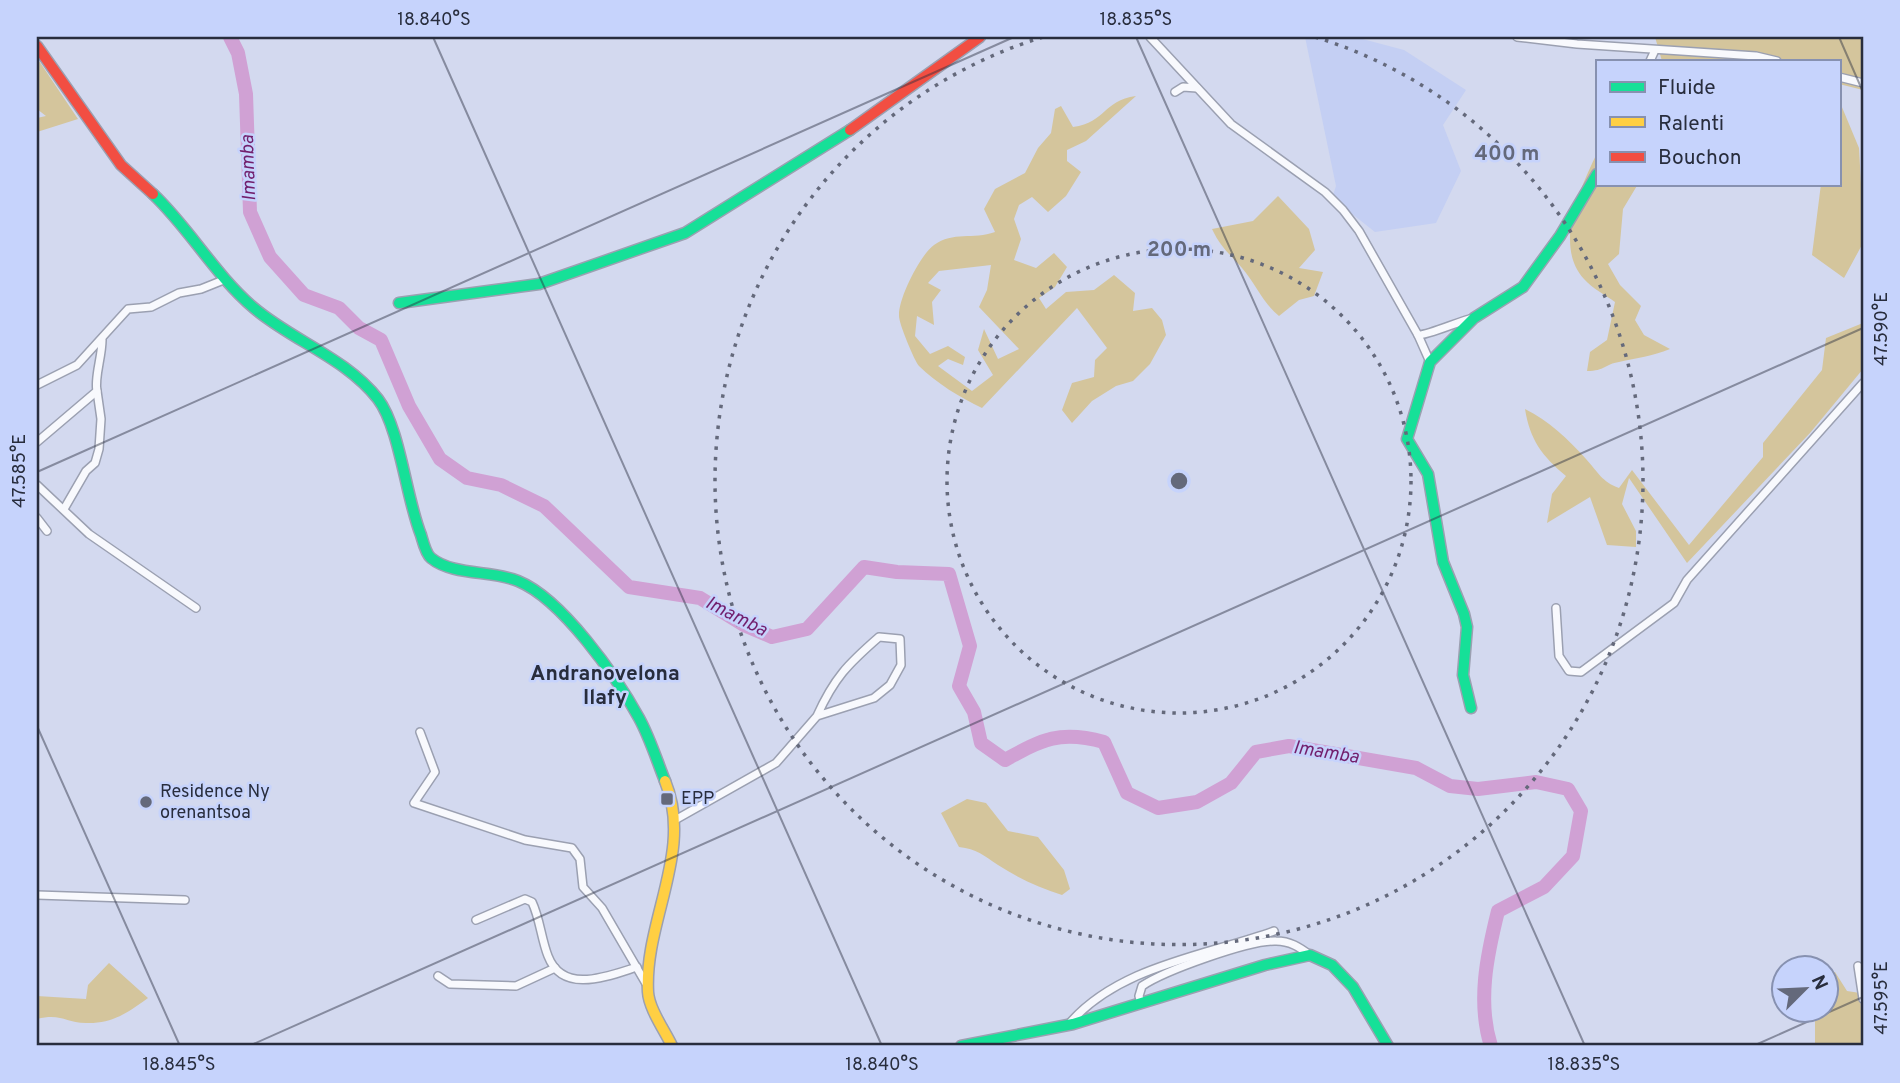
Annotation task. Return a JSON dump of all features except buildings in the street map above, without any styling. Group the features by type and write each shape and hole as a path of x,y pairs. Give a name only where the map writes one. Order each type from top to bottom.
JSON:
{"street":[{"path":"399,303 539,284 685,233 828,146 980,37"},
{"path":"1150,37 1231,124 1325,192 1343,210 1359,231 1418,335 1430,362"},
{"path":"1517,37 1756,56 1773,60"},
{"path":"37,46 121,165 171,211 226,279 255,309 333,359 377,399 390,423 414,515 429,557 441,564 518,581 558,607 580,632 639,718 670,793 674,820 674,849 651,950 648,988 648,995 672,1046"},
{"path":"1650,60 1655,50"},
{"path":"1840,76 1863,83"},
{"path":"1175,92 1182,87 1198,89"},
{"path":"1471,708 1463,675 1466,626 1464,614 1443,562 1428,474 1407,439 1430,362 1474,318 1523,287 1560,236 1596,176"},
{"path":"37,385 77,365 128,309 151,307 179,293 226,279"},
{"path":"1418,335 1474,318"},
{"path":"64,509 86,471 94,463 99,449 101,419 94,380 102,362 102,340"},
{"path":"1556,608 1559,656 1569,671 1581,672 1674,603 1687,580 1863,383"},
{"path":"37,442 97,391"},
{"path":"37,485 89,534 196,608"},
{"path":"37,518 47,531"},
{"path":"674,820 776,763 817,716 831,684 853,659 879,637 900,639 901,665 890,685 874,698 817,716"},
{"path":"420,732 435,772 414,803 525,840 572,848 580,859 583,887 603,908 648,988"},
{"path":"37,895 185,900"},
{"path":"476,920 525,899 532,902 548,956 555,968 566,976 596,980 637,967"},
{"path":"1068,1025 1090,1004 1140,974 1274,931"},
{"path":"1141,1003 1139,996 1142,986 1163,974 1254,944 1275,940 1296,944 1310,955 1332,965 1353,986 1388,1046"},
{"path":"961,1046 1068,1025 1310,955"},
{"path":"1858,966 1863,999"},
{"path":"438,976 450,984 516,986 555,968"},
{"path":"1380,1046 1381,1034"}],"shaded area":[{"path":"1305,37 1355,37 1404,50 1466,90 1443,125 1461,171 1436,223 1375,232 1332,198 1336,186"},
{"path":"1655,37 1863,37 1863,90 1840,84 1840,60 1662,60"},
{"path":"37,58 78,119 37,132 37,118 46,116 37,109"},
{"path":"1136,96 1086,141 1067,150 1067,161 1081,172 1066,196 1048,212 1032,197 1019,205 1014,219 1021,239 1014,260 1036,268 1054,253 1067,267 1055,287 1039,298 1046,309 1066,292 1094,290 1114,275 1135,293 1133,311 1152,308 1162,320 1166,335 1150,364 1133,381 1116,386 1092,401 1072,423 1062,410 1072,383 1094,377 1095,360 1107,348 1077,308 982,408 941,384 917,363 899,316 902,299 911,278 928,250 941,241 995,232 984,209 995,189 1025,173 1038,148 1051,133 1055,109 1061,106 1073,127 1092,121 1125,99","holes":["991,265 987,290 979,307 1019,349 998,359 984,329 978,350 993,375 972,391 938,366 948,359 963,365 965,357 948,346 930,354 915,336 917,316 934,325 932,302 941,290 928,283 939,271"]},
{"path":"1840,102 1859,148 1863,243 1844,278 1812,255 1821,186 1840,186"},
{"path":"1596,155 1596,186 1637,186 1623,209 1619,254 1608,264 1620,285 1641,306 1635,320 1644,335 1670,349 1587,371 1590,352 1607,340 1615,302 1584,279 1575,265 1571,250 1573,216"},
{"path":"1278,196 1309,229 1315,250 1299,268 1323,272 1314,296 1299,300 1279,316 1222,246 1212,229 1253,221"},
{"path":"1863,323 1863,369 1810,433 1687,563 1629,478 1622,504 1636,531 1636,547 1607,545 1590,497 1547,523 1552,494 1566,476 1538,447 1525,409 1558,431 1613,486 1619,488 1632,470 1689,545 1763,457 1763,443 1822,370 1826,338"},
{"path":"967,799 986,803 1008,831 1038,837 1064,870 1070,889 1062,895 1046,889 1013,874 980,853 959,847 941,813"},
{"path":"109,963 148,998 127,1012 95,1023 79,1023 52,1017 37,1019 37,996 86,999 88,985"},
{"path":"1840,980 1847,991 1860,993 1863,1046 1815,1046 1815,1024 1840,1024"}],"waterway":[{"name":"Imamba","path":"230,37 238,53 246,94 250,212 270,257 304,295 339,308 359,328 381,340 409,406 440,459 467,478 501,485 544,506 629,587 700,598 744,625 772,637 807,629 864,567 897,572 949,574 970,646 959,686 974,712 981,743 1005,760 1052,739 1075,737 1104,742 1127,793 1158,808 1197,802 1231,783 1256,752 1289,746 1416,768 1450,786 1478,789 1536,782 1568,789 1581,811 1573,856 1544,887 1498,911 1487,961 1484,996 1491,1046"}],"traffic: fast":[{"path":"399,303 539,284 685,233 850,130"},
{"path":"1471,708 1463,675 1467,627 1464,614 1443,562 1428,474 1407,439 1430,362 1474,318 1523,287 1560,236 1596,176"},
{"path":"153,194 227,281 254,308 351,372 378,399 392,427 416,520 429,556 450,568 518,581 535,590 570,621 629,701 647,733 665,781"},
{"path":"961,1046 1073,1024 1265,965 1310,955 1332,965 1353,987 1388,1046"}],"traffic: slow":[{"path":"665,781 672,807 674,834 666,886 653,939 648,992 654,1013 672,1046"}],"traffic: jam":[{"path":"850,130 980,37"},
{"path":"37,46 121,165 153,194"}],"place":[{"name":"EPP","path":"667,799"},
{"name":"Residence Ny orenantsoa","path":"146,802"}],"district":[{"name":"Andranovelona Ilafy","path":"605,686"}]}
